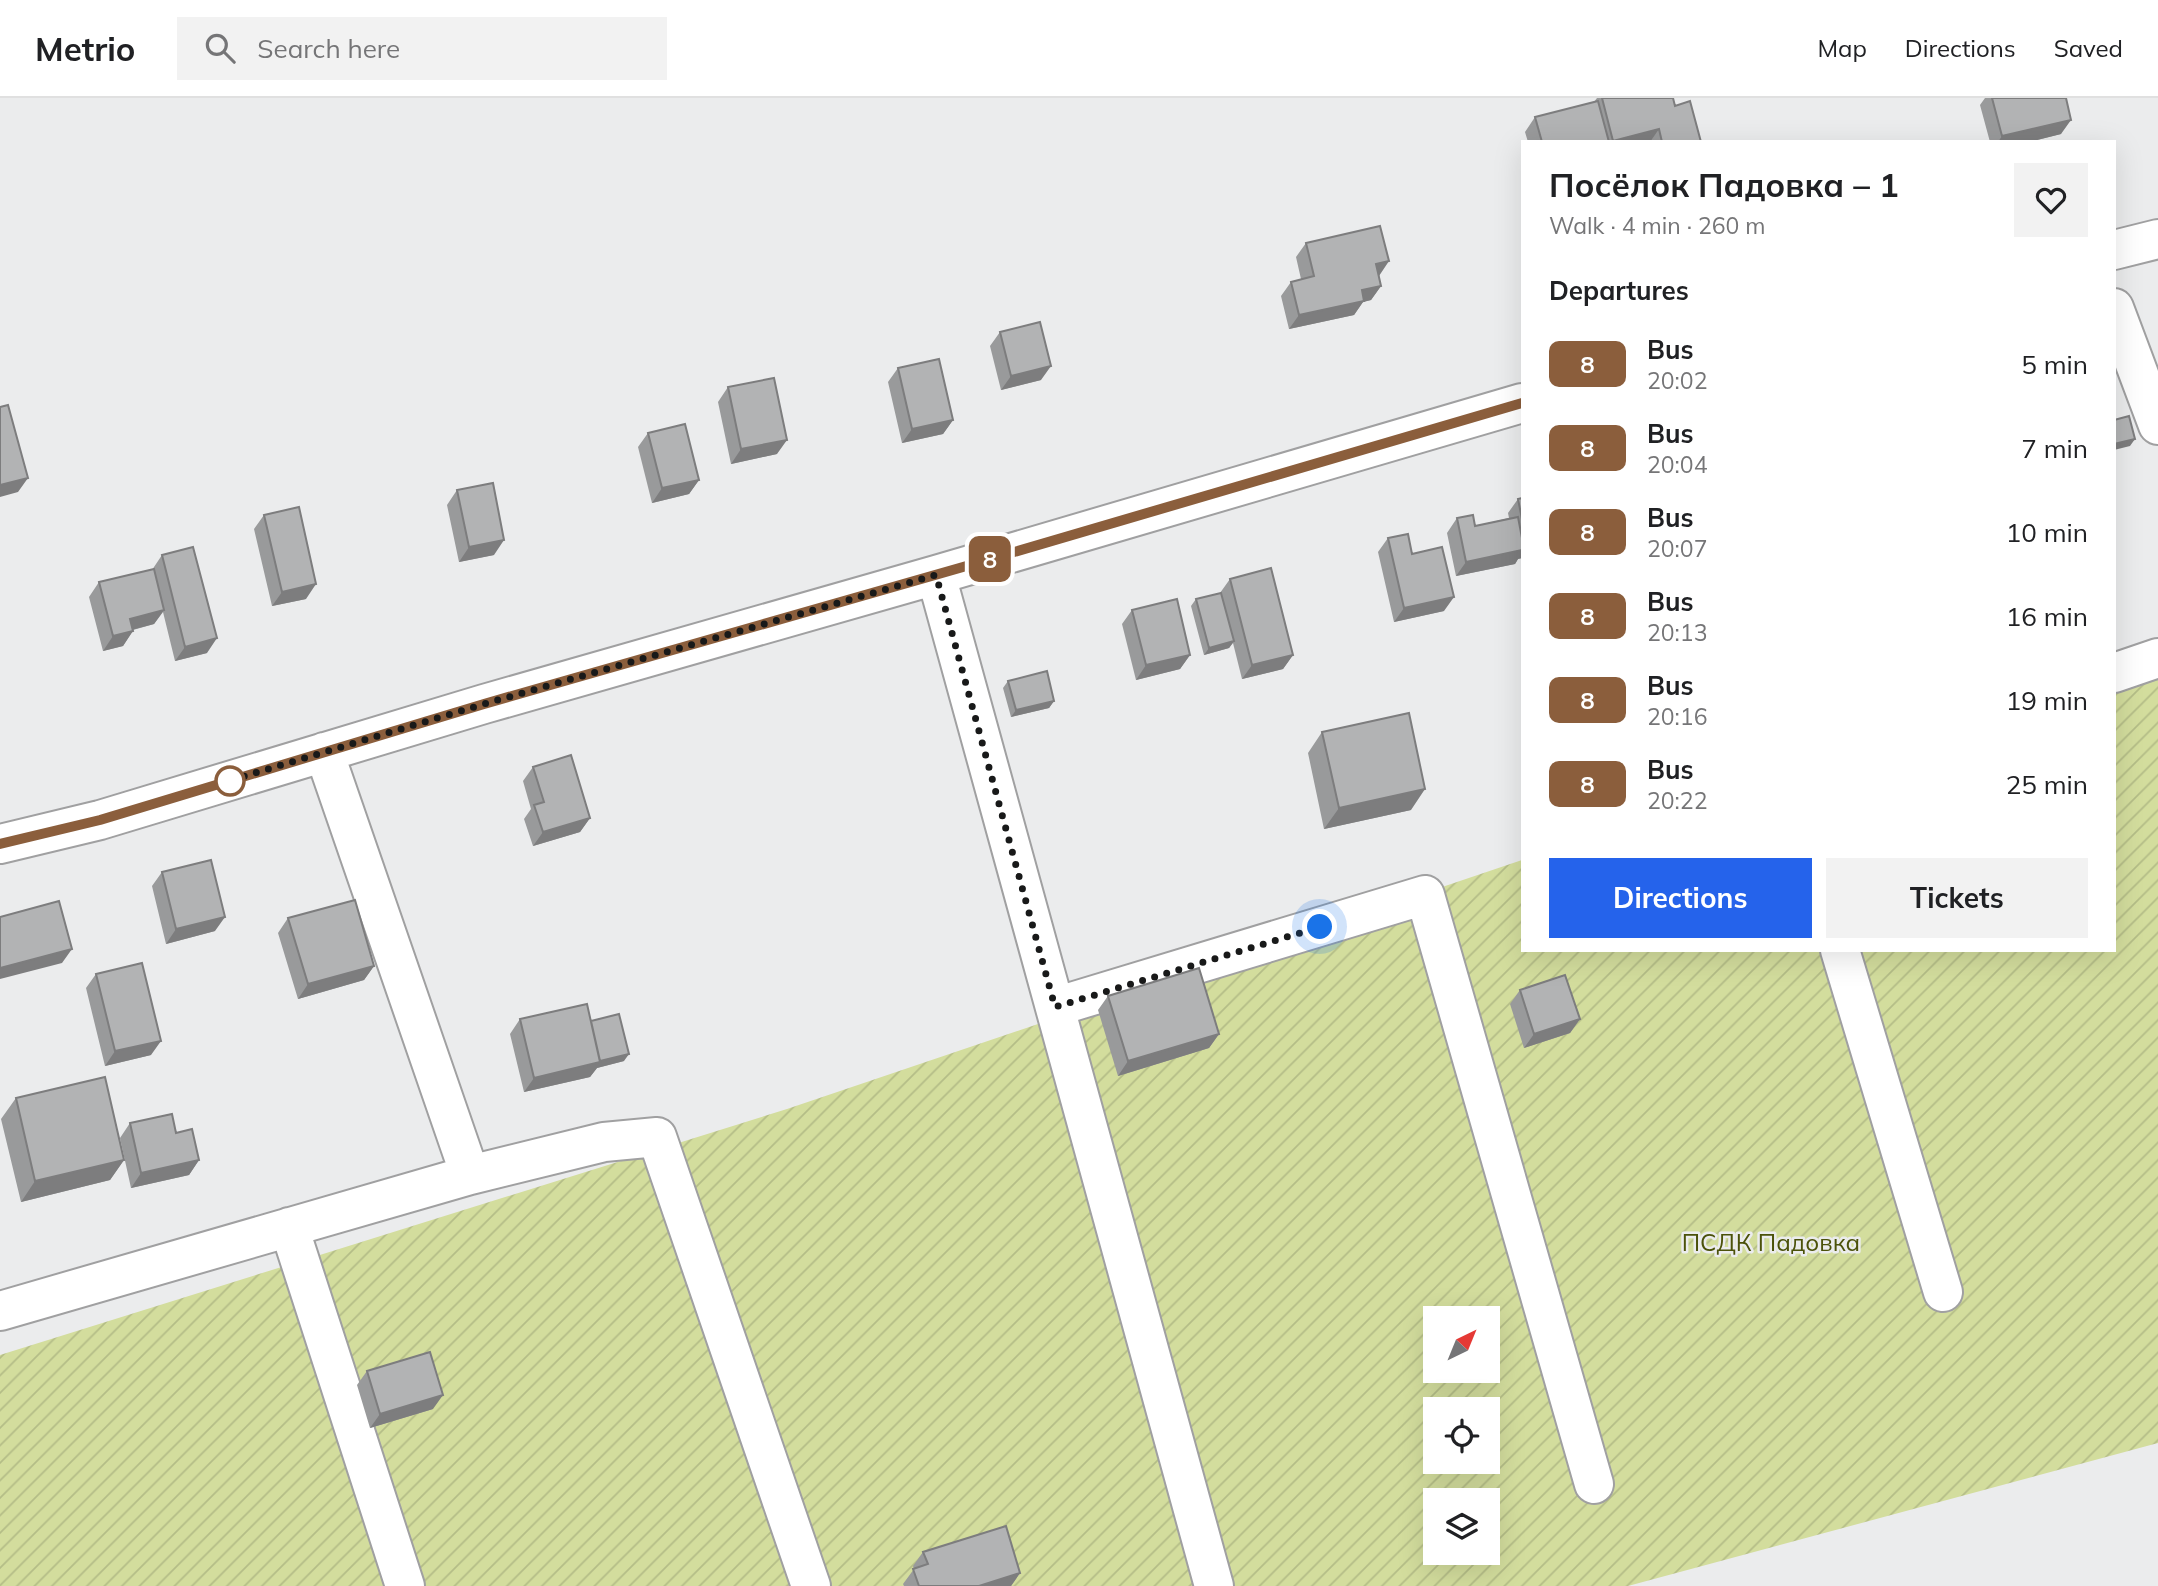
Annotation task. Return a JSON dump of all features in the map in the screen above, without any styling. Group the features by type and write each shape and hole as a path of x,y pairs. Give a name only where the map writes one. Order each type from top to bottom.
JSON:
{"street":[{"path":"2116,250 2158,239"},
{"path":"2116,313 2158,425"},
{"path":"0,844 100,820 484,704 1521,403"},
{"path":"936,575 1214,1586"},
{"path":"2116,672 2158,658"},
{"path":"324,752 470,1175"},
{"path":"1055,1007 1425,895 1594,1484"},
{"path":"1841,952 1943,1293"},
{"path":"0,1311 470,1175 604,1142 657,1137 811,1586"},
{"path":"289,1227 405,1586"}],"green space":[{"name":"ПСДК Падовка","path":"2158,658 2158,1443 1628,1586 0,1586 0,1355 787,1109 1521,860 1521,952 2116,952 2116,670"}],"building":[{"path":"1602,98 1673,98 1675,106 1690,101 1700,140 1662,140 1659,129 1613,140"},
{"path":"1992,98 2066,98 2071,120 2002,136"},
{"path":"1598,101 1608,140 1541,140 1535,117"},
{"path":"1380,226 1389,261 1376,264 1381,286 1362,290 1364,301 1299,315 1291,282 1314,276 1306,243"},
{"path":"1040,322 1051,366 1011,376 1000,332"},
{"path":"939,359 953,420 912,429 898,368"},
{"path":"774,378 787,440 741,449 728,387"},
{"path":"8,405 28,478 0,485 0,407"},
{"path":"2129,416 2135,439 2116,444 2116,419"},
{"path":"685,424 699,480 662,488 648,433"},
{"path":"493,483 504,540 469,547 457,490"},
{"path":"299,507 316,584 282,592 264,515"},
{"path":"1473,515 1475,526 1518,517 1521,550 1466,562 1457,518"},
{"path":"1408,534 1412,554 1442,547 1454,597 1404,608 1388,538"},
{"path":"193,547 217,638 185,647 162,555"},
{"path":"1271,568 1293,655 1252,665 1230,579"},
{"path":"154,569 164,610 130,619 133,631 113,636 99,582"},
{"path":"1221,593 1234,641 1209,648 1196,599"},
{"path":"1177,599 1190,655 1146,665 1132,610"},
{"path":"1047,671 1054,701 1016,710 1008,681"},
{"path":"1409,713 1425,789 1339,808 1322,732"},
{"path":"571,755 590,818 543,832 534,805 544,802 533,767"},
{"path":"211,860 225,917 176,929 162,872"},
{"path":"355,900 374,966 308,984 288,918"},
{"path":"59,901 72,949 0,968 0,917"},
{"path":"142,963 161,1041 115,1051 96,974"},
{"path":"1199,968 1219,1034 1128,1061 1108,996"},
{"path":"1565,975 1580,1019 1534,1034 1520,990"},
{"path":"587,1004 600,1062 534,1078 520,1019"},
{"path":"619,1014 629,1054 600,1061 591,1021"},
{"path":"105,1077 124,1160 35,1181 16,1098"},
{"path":"172,1114 176,1133 192,1129 199,1160 141,1173 130,1123"},
{"path":"430,1352 443,1395 380,1414 367,1371"},
{"path":"1006,1526 1020,1573 979,1586 919,1586 913,1569 928,1564 923,1552"}],"bus line":[{"name":"8","path":"0,844 100,820 484,704 1521,403"}],"route":[{"path":"230,781 225,782 484,704 936,575 1055,1007 1320,927"}]}
